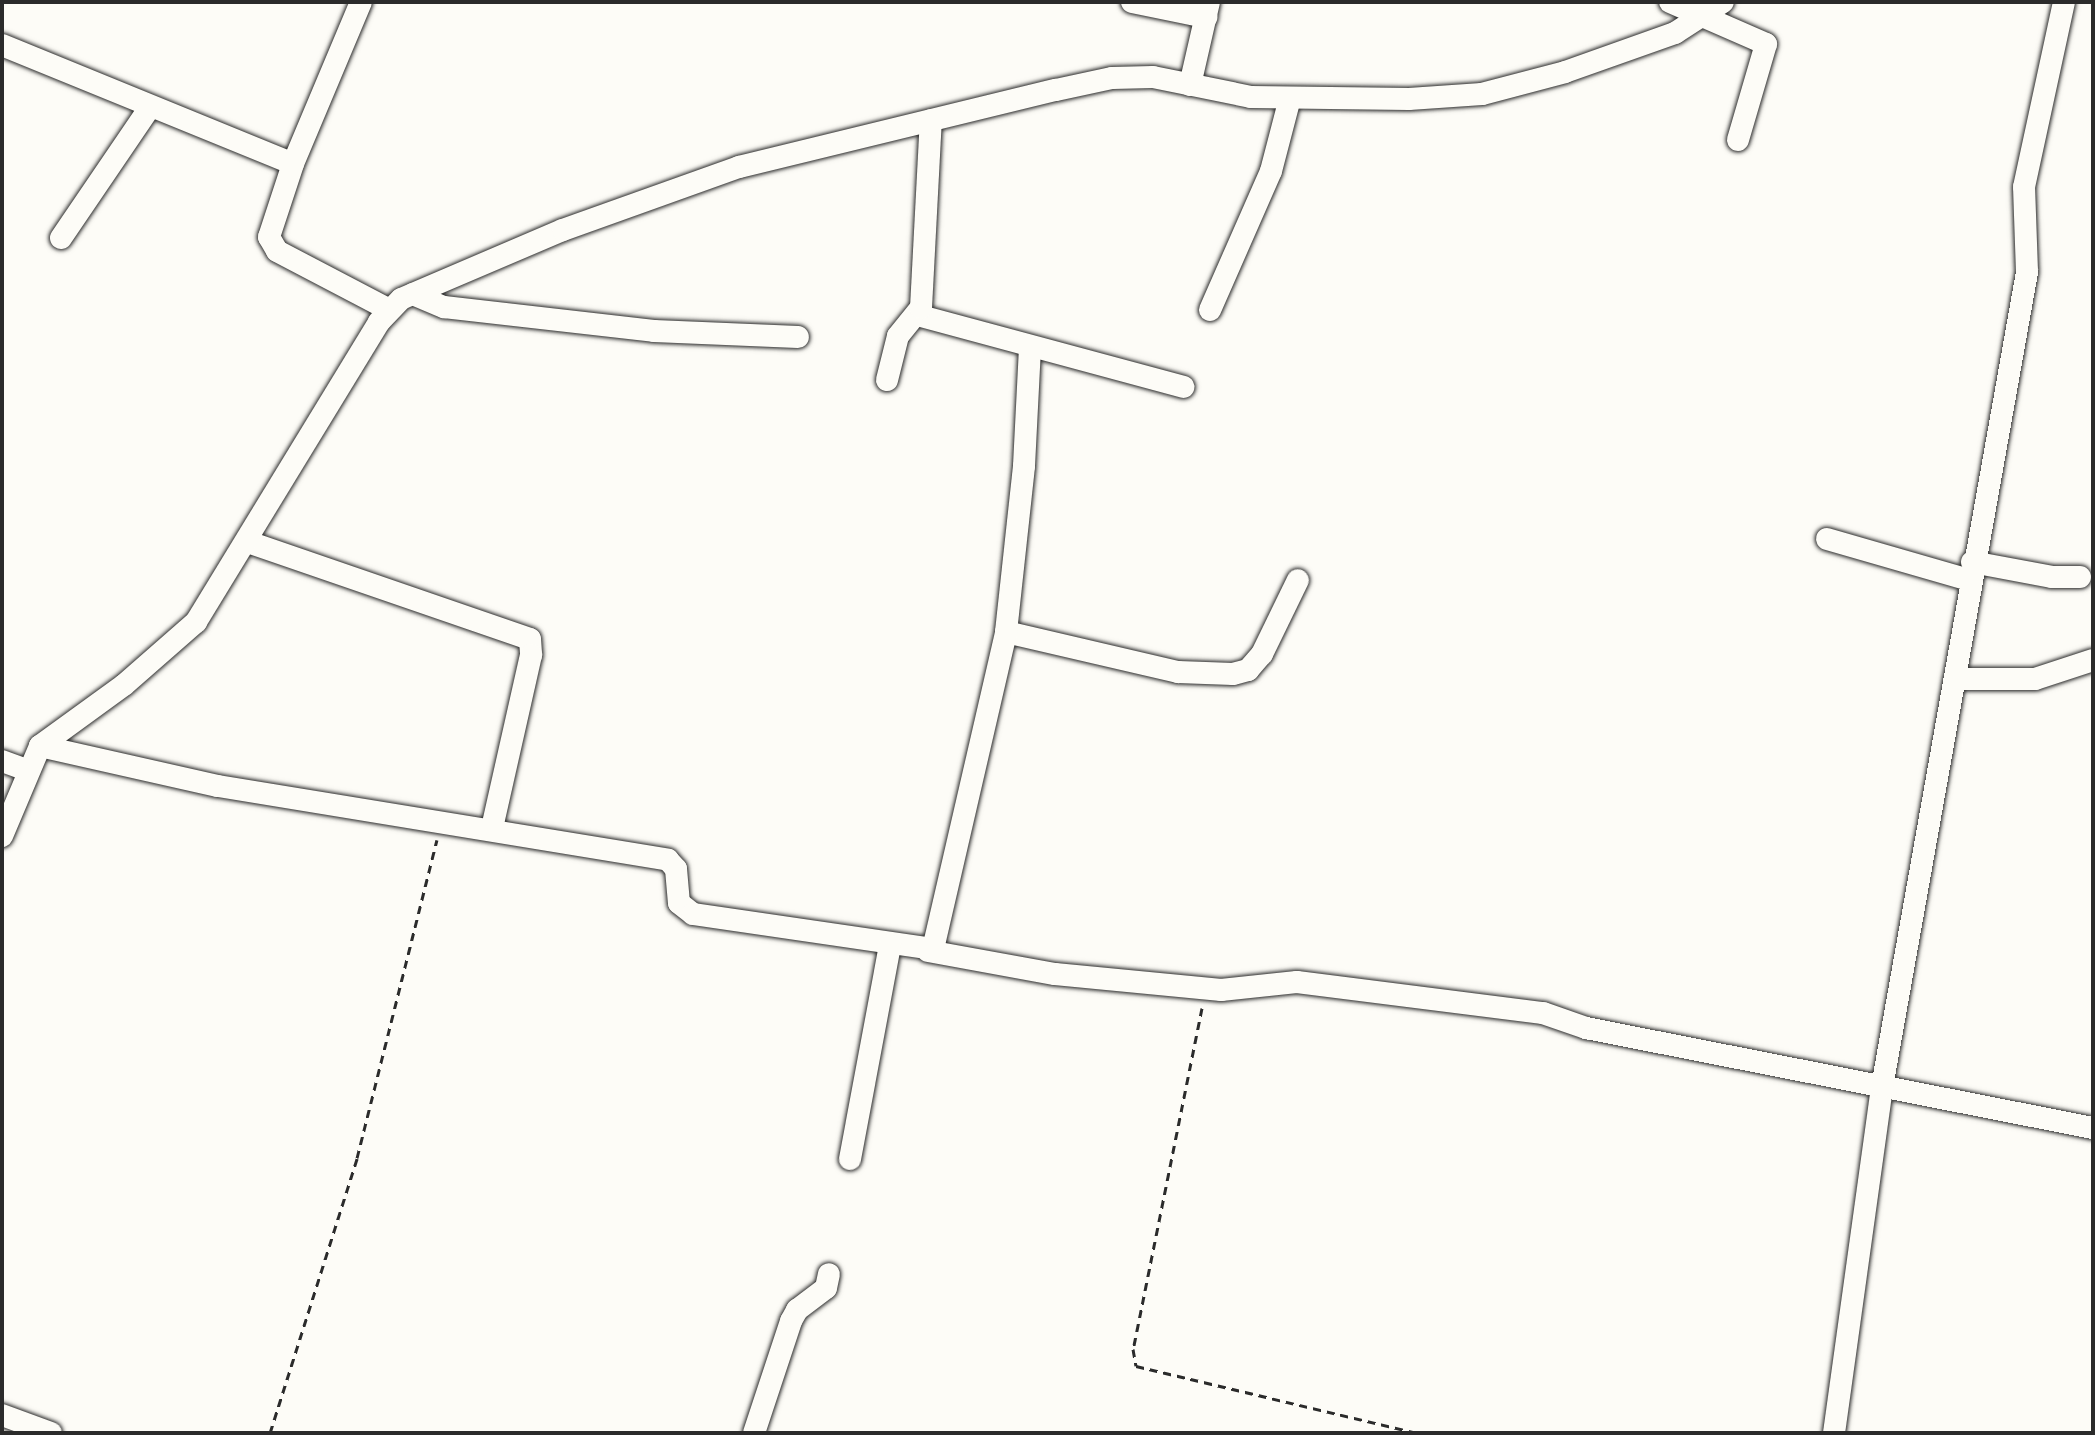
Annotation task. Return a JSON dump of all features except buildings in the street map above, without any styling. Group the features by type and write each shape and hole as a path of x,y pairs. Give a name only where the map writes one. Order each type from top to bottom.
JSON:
{"street":[{"path":"361,2 269,227 270,244 388,309"},
{"path":"1132,2 1208,10 1190,85"},
{"path":"1670,2 1766,44 1738,140"},
{"path":"2,836 27,770 40,746 180,639 248,542 388,309 413,294 563,230 739,167 1112,78 1153,77 1251,97 1482,94 1550,77 1675,33 1723,2"},
{"path":"1834,1433 1882,1087 1956,679 1970,571 2027,272 2026,175 2064,2"},
{"path":"3,50 293,164"},
{"path":"1210,310 1271,171 1290,98"},
{"path":"61,238 150,107"},
{"path":"887,380 898,336 917,315 924,286 931,120"},
{"path":"413,294 444,307 654,331 798,337"},
{"path":"917,315 1183,387"},
{"path":"928,951 939,939 1006,632 1024,466 1030,347"},
{"path":"1827,539 1970,571 2064,579 2080,577"},
{"path":"248,542 530,639 531,655 492,828"},
{"path":"1006,632 1178,672 1233,674 1248,670 1262,654 1298,580"},
{"path":"1956,679 2035,679 2093,660"},
{"path":"40,746 218,786 492,828 668,860 676,869 679,903 693,914 1055,974 1206,988 1297,982 1543,1013 1586,1028 2093,1128"},
{"path":"2,761 27,770"},
{"path":"850,1159 890,946"},
{"path":"754,1433 791,1321 826,1288 829,1274"},
{"path":"2,1415 51,1433"}],"path":[{"path":"270,1433 357,1158 441,820"},
{"path":"1206,988 1133,1349 1136,1366 1418,1433"}]}
